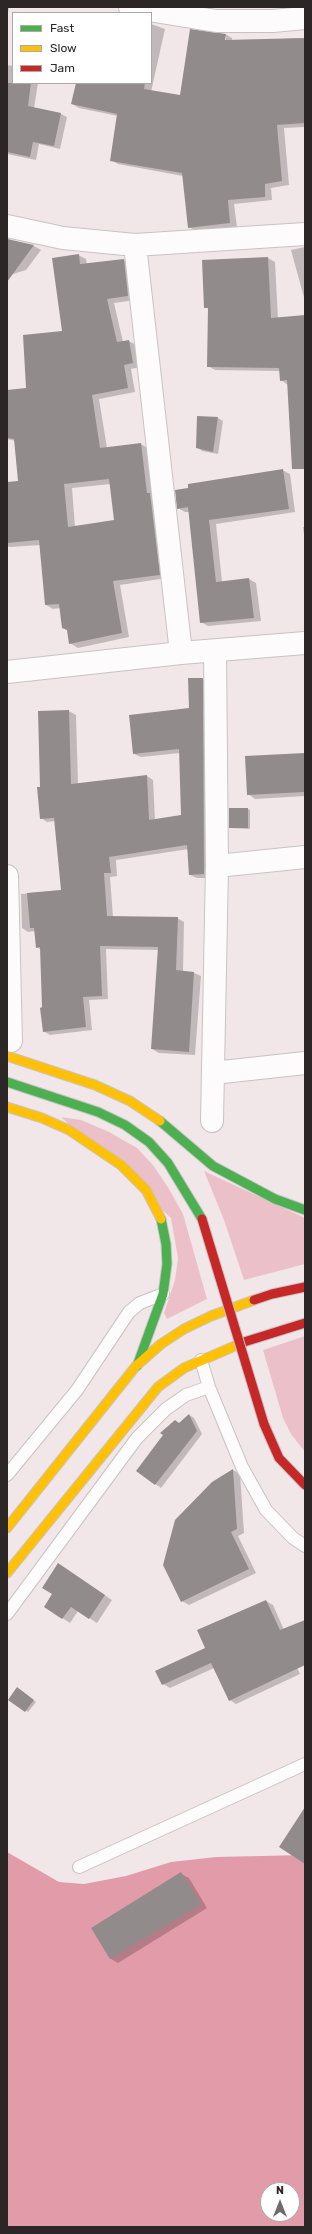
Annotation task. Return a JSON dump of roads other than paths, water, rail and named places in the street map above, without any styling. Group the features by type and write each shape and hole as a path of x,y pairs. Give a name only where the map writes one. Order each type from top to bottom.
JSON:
{"main road":[{"path":"9,1048 130,1100 156,1118 213,1166 275,1199 305,1210"},
{"path":"7,1082 98,1112 125,1125 149,1142 168,1162 202,1219 264,1424 279,1458 305,1485"},
{"path":"7,1107 42,1118 69,1130 121,1166 146,1190 161,1219 166,1244 167,1264 163,1294 136,1366"},
{"path":"7,1528 136,1366 161,1344 198,1322 272,1294 305,1287"},
{"path":"7,1573 122,1429 158,1387 184,1368 201,1360 259,1336 305,1323"}],"street":[{"path":"130,7 216,21 273,21 305,18"},
{"path":"7,226 63,238 135,245 305,234"},
{"path":"135,245 182,653"},
{"path":"7,672 182,653 305,643"},
{"path":"212,1121 217,866 215,651"},
{"path":"217,866 305,857"},
{"path":"7,876 9,1048"},
{"path":"213,1073 305,1063"}],"lane":[{"path":"7,1475 77,1390 129,1312 140,1303 163,1294"},
{"path":"201,1360 209,1387 242,1466 266,1510 293,1538 305,1546"},
{"path":"7,1614 137,1438 166,1409 186,1395 209,1387"},
{"path":"79,1868 305,1764"}]}
